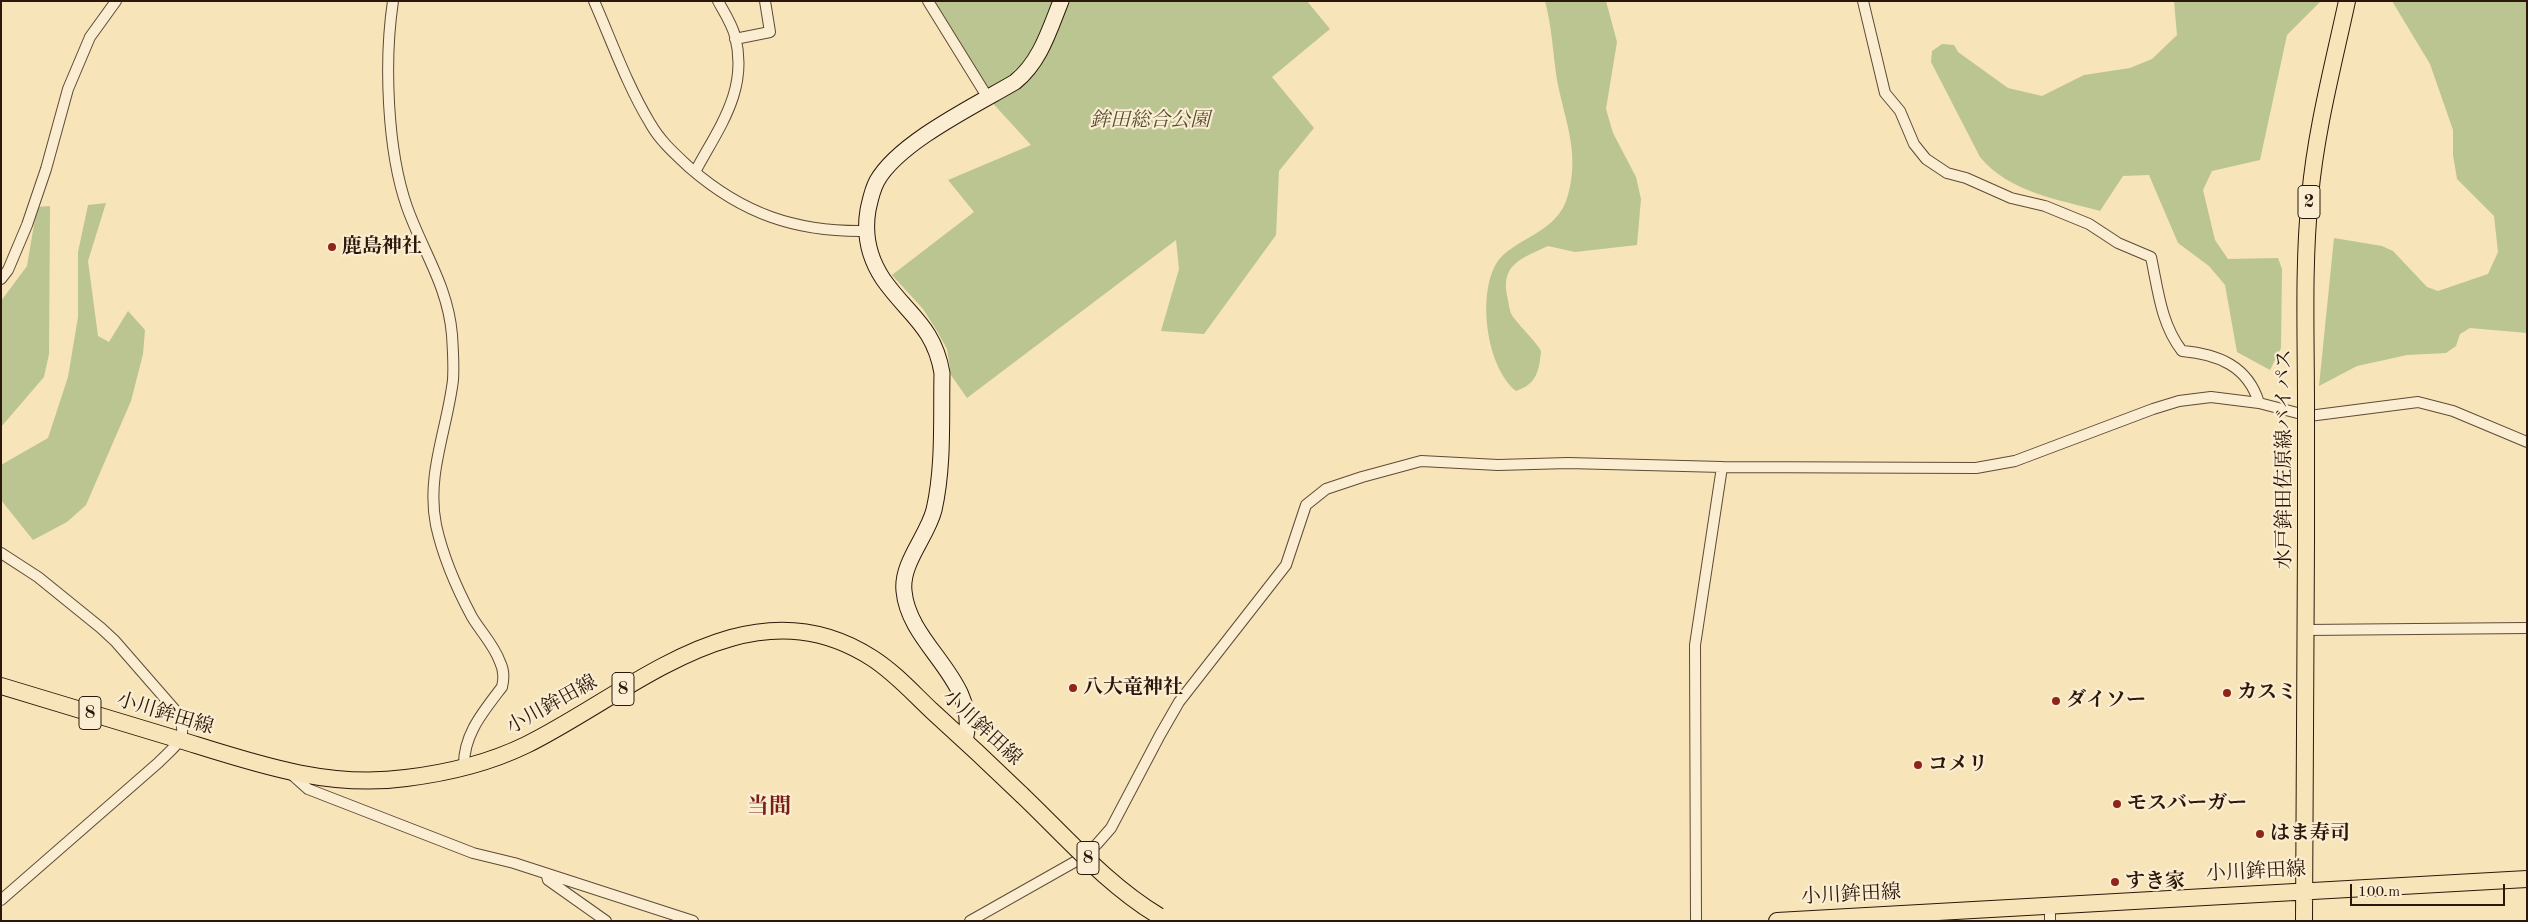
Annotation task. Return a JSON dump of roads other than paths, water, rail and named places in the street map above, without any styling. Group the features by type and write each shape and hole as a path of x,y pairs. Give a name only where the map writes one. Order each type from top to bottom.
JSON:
{"main road":[{"name":"水戸鉾田佐原線バイパス","path":"2304,921 2307,238 2310,195 2317,143 2347,1"},
{"name":"小川鉾田線","path":"1,686 289,772 333,779 382,780 423,776 464,767 527,745 689,652 736,635 767,631 819,636 858,650 888,670 1112,881 1134,899 1164,918"},
{"name":"小川鉾田線","path":"1778,921 2050,913 2304,891 2527,879"}],"street":[{"path":"1,279 8,270 46,169 68,89 90,37 116,1"},
{"path":"392,1 388,61 394,139 400,181 408,208 444,293 452,336 453,383 433,477 433,506 447,562 472,617 501,663 504,680 502,687 467,739 464,750 464,767"},
{"path":"594,1 629,83 650,123 667,148 695,172 727,198 780,221 831,231 865,231"},
{"path":"695,172 728,113 737,90 740,73 736,39 718,1"},
{"path":"736,39 770,32 766,1"},
{"path":"928,1 988,98"},
{"path":"965,741 968,719 963,700 942,660 912,621 904,590 904,578 930,525 939,483 942,373 939,356 933,339 877,268 865,231 877,182 887,169 912,145 1028,71 1038,56 1062,1"},
{"path":"1863,1 1882,87 1888,98 1900,111 1914,144 1926,159 1947,173 1966,178 2011,198 2045,206 2089,224 2118,243 2151,257 2162,310 2172,338 2182,351 2200,353 2228,362 2254,385 2259,403"},
{"path":"970,921 1078,860 1097,844 1111,828 1179,702 1286,565 1306,505 1326,490 1362,477 1421,461 1498,465 1568,463 1722,467 1976,468 2015,461 2154,409 2179,402 2211,397 2259,403 2309,416 2418,402 2453,411 2527,442"},
{"path":"1696,921 1695,645 1722,467"},
{"path":"1,553 52,587 115,641 176,711 184,724 184,730 179,740 162,758 1,900"},
{"path":"2305,630 2527,628"},
{"path":"289,772 303,785 315,791 473,852 693,921"},
{"path":"547,875 548,880 606,921"}],"place":[{"name":"鹿島神社","path":"332,247"},
{"name":"八大竜神社","path":"1073,688"},
{"name":"カスミ","path":"2227,693"},
{"name":"ダイソー","path":"2056,701"},
{"name":"コメリ","path":"1918,765"},
{"name":"モスバーガー","path":"2117,804"},
{"name":"はま寿司","path":"2260,834"},
{"name":"すき家","path":"2115,882"}],"district":[{"name":"当間","path":"769,807"}],"park label":[{"name":"鉾田総合公園","path":"1150,121"}]}
